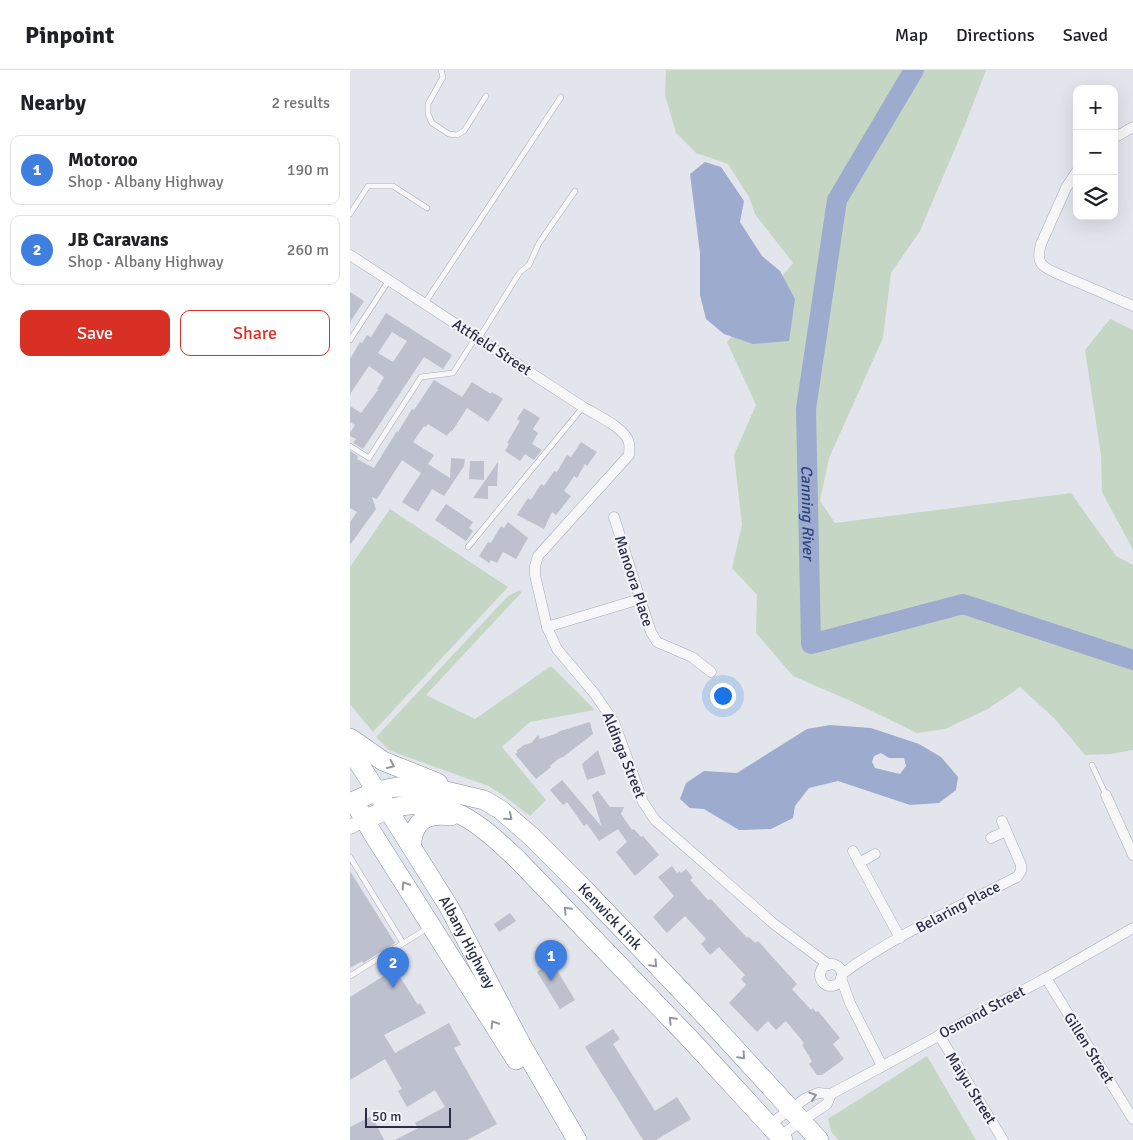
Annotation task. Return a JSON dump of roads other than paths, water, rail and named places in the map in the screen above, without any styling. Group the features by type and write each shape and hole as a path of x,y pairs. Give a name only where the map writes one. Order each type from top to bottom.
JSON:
{"highway":[{"path":"350,738 383,761 484,800"},
{"name":"Albany Highway","path":"350,749 449,907 525,1052 577,1140"},
{"name":"Kenwick Link","path":"351,799 397,786 433,788 484,800 501,810 556,861 709,1020 819,1140"},
{"name":"Albany Highway","path":"351,799 357,823 431,926 566,1140"},
{"name":"Kenwick Link","path":"357,823 388,809 406,805 425,805 457,812 473,820 490,833 524,866 691,1040 777,1134"},
{"path":"411,846 416,828 421,821 431,816 450,816 473,820"}],"street":[{"path":"1118,136 1133,127"},
{"path":"1074,175 1066,188 1041,244 1039,252 1040,264 1056,273 1133,306"},
{"name":"Attfield Street","path":"350,255 617,427 626,435 630,444"},
{"name":"Aldinga Street","path":"630,444 629,455 538,556 535,566 536,585 547,627 557,649 594,693 614,722 638,793 655,820 774,924 834,971 882,1066"},
{"name":"Manoora Place","path":"614,517 651,632 657,642 692,657 711,672"},
{"path":"547,627 640,599"},
{"path":"1106,795 1133,855"},
{"name":"Belaring Place","path":"834,971 856,963 1017,877 1021,871 1021,865 1002,821"},
{"path":"991,838 1006,831"},
{"path":"853,851 900,938"},
{"path":"859,863 875,854"},
{"name":"Osmond Street","path":"777,1134 796,1115 806,1098 818,1093 831,1094 1046,978 1133,928"},
{"path":"833,986 838,983 834,971"},
{"name":"Aldinga Street","path":"834,971 820,979 828,986 833,986 850,1004"},
{"name":"Gillen Street","path":"1046,978 1133,1119"},
{"name":"Maiyu Street","path":"939,1035 1003,1140"},
{"name":"Osmond Street","path":"777,1134 796,1115 828,1104 831,1094"}],"lane":[{"path":"441,70 444,77 428,104 428,114 432,123 449,134 457,135 464,131 486,96"},
{"path":"425,303 561,97"},
{"path":"350,214 368,186 393,186 427,208"},
{"path":"350,446 369,458 421,377 453,373 520,272 529,265 538,244 575,191"},
{"path":"350,340 389,280"},
{"path":"468,548 584,407"},
{"path":"1092,765 1106,795"},
{"path":"350,857 403,943"},
{"path":"350,976 431,926"}],"water":[{"path":"705,162 721,167 744,201 740,222 762,256 780,271 795,299 789,341 753,344 724,334 706,319 700,295 700,253 690,174"},
{"path":"830,725 871,728 919,744 941,757 958,777 956,790 939,803 910,805 838,781 809,788 795,806 793,818 771,829 739,830 704,809 690,808 680,799 686,783 704,771 737,773 807,729","holes":["881,753 889,758 904,758 906,766 900,774 875,768 872,762 874,756"]}],"waterway":[{"name":"Canning River","path":"914,70 837,200 806,409 811,644 963,604 1133,660"}],"place":[{"name":"Motoroo","path":"551,981"},
{"name":"JB Caravans","path":"393,988"}]}
